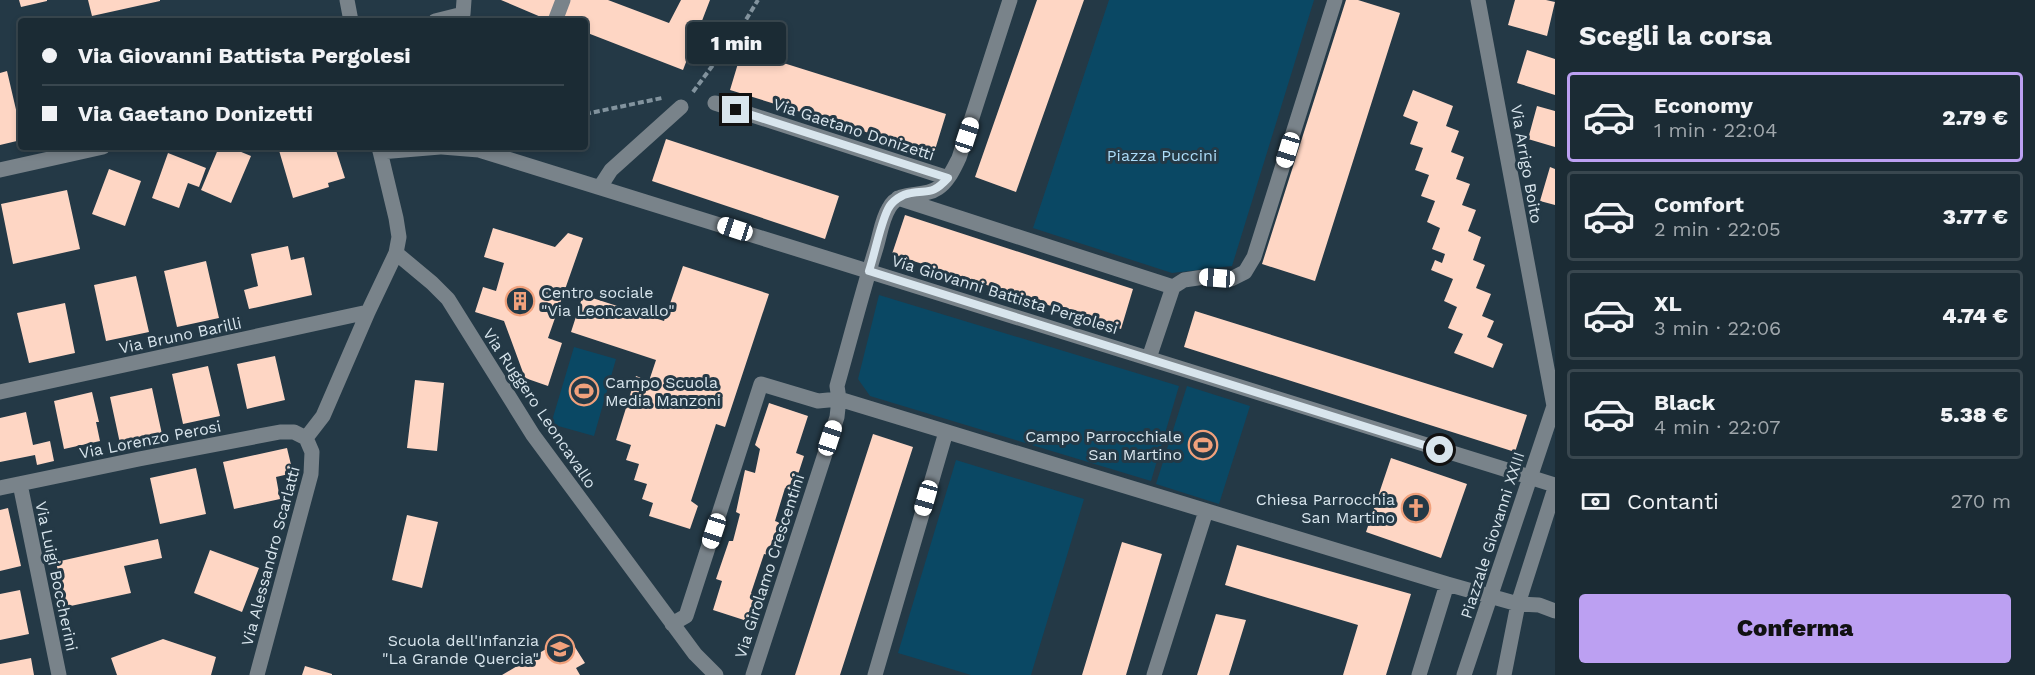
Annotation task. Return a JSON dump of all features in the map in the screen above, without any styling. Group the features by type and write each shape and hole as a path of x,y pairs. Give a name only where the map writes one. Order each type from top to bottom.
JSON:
{"street":[{"path":"347,0 350,18"},
{"path":"447,18 463,14 464,0"},
{"path":"556,18 563,0"},
{"path":"898,198 909,193 925,193 938,188 948,178 959,158 1010,0"},
{"path":"1149,358 1173,287 1184,280 1204,277 1231,279 1245,272 1254,257 1335,0"},
{"name":"Via Arrigo Boito","path":"1479,0 1555,406"},
{"path":"600,187 611,170 678,99"},
{"name":"Via Gaetano Donizetti","path":"715,103 948,178"},
{"path":"0,170 90,150"},
{"path":"306,438 323,416 396,253 399,237 380,150"},
{"name":"Via Giovanni Battista Pergolesi","path":"479,150 1555,487"},
{"path":"898,198 1173,287"},
{"name":"Via Girolamo Crescentini","path":"753,675 837,417 839,399 837,386 869,271 889,207 898,198"},
{"name":"Via Ruggero Leoncavallo","path":"396,253 448,299 533,435 569,486 695,654 716,675"},
{"name":"Via Bruno Barilli","path":"0,393 368,312"},
{"path":"672,624 686,615 761,384 818,402 839,399 1448,584 1518,604 1539,605 1555,611"},
{"name":"Piazzale Giovanni XXIII","path":"1464,675 1555,406"},
{"name":"Via Lorenzo Perosi","path":"0,488 280,432 294,432 306,438"},
{"path":"875,675 946,432"},
{"name":"Via Alessandro Scarlatti","path":"257,675 311,474 312,452 306,438"},
{"name":"Via Luigi Boccherini","path":"20,484 59,675"},
{"path":"1504,675 1518,604 1555,487"},
{"path":"1154,675 1206,511"},
{"path":"1419,675 1448,584"}],"path":[{"path":"588,114 678,99 693,92 744,23 758,0"}],"green space":[{"name":"Piazza Puccini","path":"1109,0 1314,0 1232,266 1172,273 1033,228"},
{"path":"879,295 1179,386 1151,481 870,396 858,379"},
{"name":"Campo Scuola Media Manzoni","path":"574,347 616,359 594,436 551,424"},
{"name":"Campo Parrocchiale San Martino","path":"1187,386 1250,406 1219,504 1156,484"},
{"path":"956,460 1084,499 1031,675 971,675 898,653"}],"building":[{"path":"19,0 47,0 47,1 21,7"},
{"path":"88,0 160,0 160,1 92,16"},
{"path":"501,0 557,0 549,18 543,18"},
{"path":"566,0 608,0 669,23 681,0 710,0 683,70 588,33 588,18 559,18"},
{"path":"1037,0 1084,0 1016,192 975,177"},
{"path":"1346,0 1358,0 1400,13 1315,281 1262,264"},
{"path":"1515,0 1555,2 1547,36 1508,25"},
{"path":"742,50 946,114 934,153 730,90"},
{"path":"1527,50 1555,59 1555,95 1517,83"},
{"path":"7,71 18,118 18,141 0,145 0,73"},
{"path":"1413,90 1453,106 1446,126 1459,131 1451,152 1464,157 1456,179 1470,184 1462,205 1476,210 1468,231 1481,237 1473,260 1485,265 1476,288 1491,294 1482,316 1494,321 1487,337 1503,344 1493,368 1454,353 1463,334 1448,328 1457,307 1444,301 1453,279 1431,270 1435,260 1442,263 1445,254 1432,249 1440,228 1427,222 1435,201 1421,196 1429,175 1415,170 1423,148 1410,144 1418,122 1403,116"},
{"path":"1537,106 1555,111 1555,147 1528,139"},
{"path":"666,139 839,196 825,239 652,181"},
{"path":"218,150 236,150 251,156 231,203 201,190"},
{"path":"279,150 336,150 345,178 328,183 329,187 293,198"},
{"path":"168,153 206,168 199,187 188,183 179,208 152,198"},
{"path":"1550,167 1555,169 1555,205 1540,201"},
{"path":"109,169 141,181 125,226 92,214"},
{"path":"67,190 80,249 13,264 1,204"},
{"path":"905,215 1133,289 1121,329 892,254"},
{"name":"Centro sociale \"Via Leoncavallo\"","path":"493,228 555,247 568,233 583,238 548,338 562,343 548,386 525,378 504,321 475,312 483,287 496,291 504,263 484,257"},
{"path":"288,246 291,260 304,257 312,295 249,309 244,290 258,286 251,254"},
{"path":"206,261 219,318 177,327 164,271"},
{"path":"683,266 769,294 725,427 716,424 691,501 698,506 690,529 649,516 653,503 642,499 647,484 634,480 639,464 626,460 631,445 616,440 636,376 649,381 656,360 571,332 583,295 664,321"},
{"path":"136,276 149,332 106,341 94,285"},
{"path":"65,303 75,353 29,363 17,313"},
{"path":"1195,311 1527,415 1515,452 1184,347"},
{"path":"275,356 285,400 247,409 237,364"},
{"path":"208,366 220,416 183,424 172,374"},
{"path":"415,380 444,383 437,451 407,448"},
{"path":"152,388 163,439 121,448 110,397"},
{"path":"92,392 99,422 96,422 100,441 64,449 54,401"},
{"path":"769,403 808,416 796,453 804,456 793,490 785,488 775,521 780,523 769,555 764,554 751,593 756,595 747,621 713,610 722,581 716,579 729,541 733,541 740,514 736,512 745,470 755,473 760,449 755,445"},
{"path":"26,412 33,445 50,441 54,461 37,465 35,455 0,462 0,418"},
{"path":"873,434 913,447 840,675 795,675"},
{"path":"287,448 293,473 276,477 280,499 234,509 223,462"},
{"name":"Chiesa Parrocchia San Martino","path":"1391,458 1467,484 1441,558 1366,532"},
{"path":"196,468 206,514 160,524 150,478"},
{"path":"8,508 21,566 0,571 0,510"},
{"path":"407,515 438,522 422,588 392,580"},
{"path":"158,539 162,558 124,566 131,593 66,607 56,562"},
{"path":"1122,542 1162,554 1126,675 1082,675"},
{"path":"1237,545 1411,594 1386,675 1343,675 1358,625 1225,585"},
{"path":"210,550 259,568 242,612 194,593"},
{"path":"20,590 29,634 0,640 0,594"},
{"path":"1216,614 1246,620 1229,675 1197,675"},
{"name":"Scuola dell'Infanzia \"La Grande Quercia\"","path":"568,636 585,663 576,668 580,675 502,675"},
{"path":"163,639 216,657 211,675 117,675 111,658"},
{"path":"31,658 34,675 0,675 0,664"},
{"path":"305,666 332,674 332,675 302,675"}],"place":[{"name":"Centro sociale \"Via Leoncavallo\"","path":"520,301"},
{"name":"Campo Scuola Media Manzoni","path":"584,391"},
{"name":"Campo Parrocchiale San Martino","path":"1203,445"},
{"name":"Chiesa Parrocchia San Martino","path":"1416,508"},
{"name":"Scuola dell'Infanzia \"La Grande Quercia\"","path":"560,649"}],"route":[{"path":"736,110 948,178 938,188 925,193 909,193 898,198 889,207 869,271 1440,450"}]}
